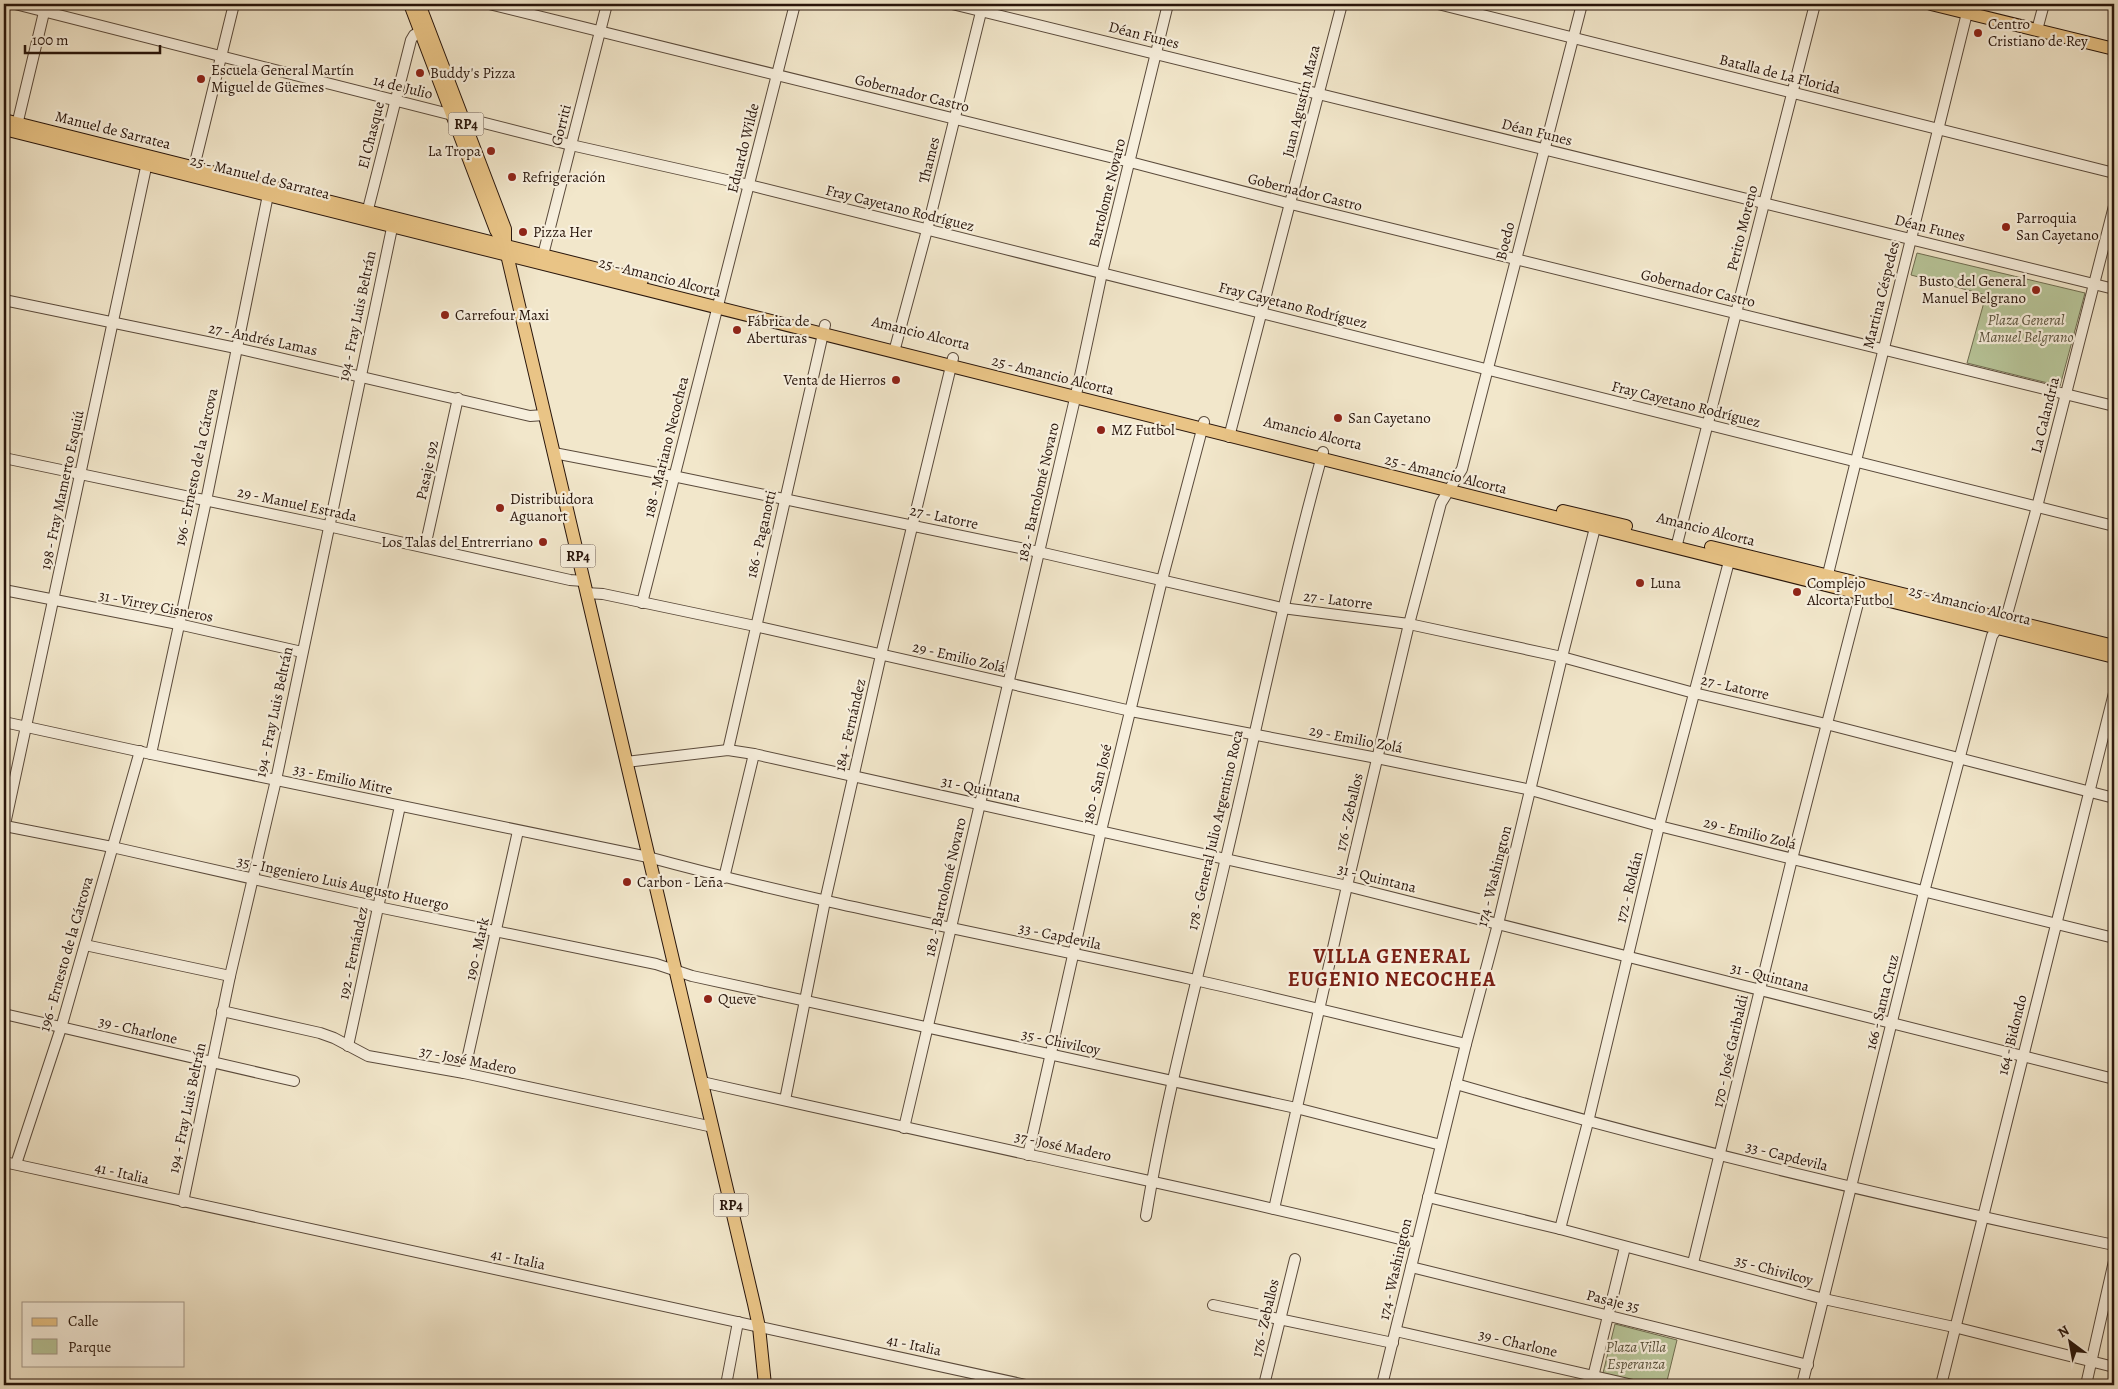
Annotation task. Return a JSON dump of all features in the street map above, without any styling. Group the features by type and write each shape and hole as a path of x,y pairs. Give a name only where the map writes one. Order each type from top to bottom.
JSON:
{"main road":[{"name":"RP4","path":"410,4 505,229 506,251 759,1327 765,1385"},
{"name":"RP4","path":"419,4 457,116"},
{"path":"1938,5 2114,49"},
{"name":"Manuel de Sarratea","path":"4,120 12,128 147,161 194,167 269,191 506,251"},
{"name":"25 - Manuel de Sarratea","path":"147,161 269,191"},
{"path":"366,216 392,228 506,251 543,255 718,304"},
{"name":"25 - Amancio Alcorta","path":"506,251 824,329 1203,426"},
{"name":"Amancio Alcorta","path":"1203,426 1730,556"},
{"path":"1730,556 2000,623 2114,646"},
{"name":"25 - Amancio Alcorta","path":"2000,623 2114,657"}],"street":[{"name":"14 de Julio","path":"15,4 45,8 220,57 457,116"},
{"path":"194,167 234,4"},
{"name":"Gobernador Castro","path":"489,4 1130,162 1290,204 2114,406"},
{"name":"Gorriti","path":"543,255 607,4"},
{"name":"Eduardo Wilde","path":"718,304 795,4"},
{"name":"Déan Funes","path":"952,4 982,7 1156,54 2114,289"},
{"name":"Bartolome Novaro","path":"1076,393 1102,273 1168,4"},
{"name":"Juan Agustín Maza","path":"1230,433 1342,4"},
{"name":"Batalla de La Florida","path":"1438,4 2114,173"},
{"name":"Boedo","path":"1449,488 1462,469 1582,4"},
{"name":"Perito Moreno","path":"1678,544 1815,4"},
{"path":"2037,30 2044,4"},
{"name":"Thames","path":"894,348 982,7"},
{"path":"12,128 45,8"},
{"name":"Martina Céspedes","path":"1827,580 1967,13"},
{"name":"El Chasque","path":"366,216 411,40 420,31"},
{"name":"Fray Cayetano Rodríguez","path":"457,116 1102,273 2114,526"},
{"name":"198 - Fray Mamerto Esquiú","path":"4,828 147,161"},
{"name":"196 - Ernesto de la Cárcova","path":"151,754 206,500 269,191"},
{"name":"La Calandria","path":"2000,623 2008,611 2038,507 2114,206"},
{"name":"194 - Fray Luis Beltrán","path":"183,1202 222,1011 276,780 359,376 392,228"},
{"name":"27 - Andrés Lamas","path":"4,300 236,348 530,416 544,415"},
{"name":"188 - Mariano Necochea","path":"642,602 718,304"},
{"name":"186 - Paganotti","path":"728,750 824,329"},
{"name":"184 - Fernández","path":"785,1100 824,901 952,362"},
{"name":"182 - Bartolomé Novaro","path":"904,1128 1076,393"},
{"name":"Pasaje 192","path":"425,547 458,398"},
{"name":"180 - San José","path":"1028,1155 1101,831 1162,580 1203,426"},
{"name":"27 - Latorre","path":"554,453 1039,552 1282,608 1409,624 1562,657 1694,693 1826,724 1959,760 2114,798"},
{"name":"178 - General Julio Argentino Roca","path":"1146,1216 1172,1082 1195,980 1226,858 1282,608 1322,456"},
{"name":"29 - Manuel Estrada","path":"4,458 425,547 570,580 584,587"},
{"name":"176 - Zeballos","path":"1274,1209 1409,624 1441,503 1449,488"},
{"name":"174 - Washington","path":"1382,1385 1466,1044 1498,924 1596,523"},
{"name":"172 - Roldán","path":"1560,1229 1660,826 1730,556"},
{"name":"29 - Emilio Zolá","path":"584,587 642,602 1130,711 1377,758 1531,790 1660,826 2114,938"},
{"name":"170 - José Garibaldi","path":"1693,1263 1721,1156 1792,859 1861,589"},
{"name":"31 - Virrey Cisneros","path":"4,590 178,624 302,652"},
{"name":"166 - Santa Cruz","path":"1802,1385 1924,892 1959,760 2000,623"},
{"name":"164 - Bidondo","path":"1941,1385 2114,693"},
{"name":"33 - Emilio Mitre","path":"4,722 648,857"},
{"name":"31 - Quintana","path":"626,762 728,750 754,754 1347,886 2114,1079"},
{"name":"196 - Ernesto de la Cárcova","path":"16,1164 61,1028 140,751"},
{"path":"724,878 754,754"},
{"name":"192 - Fernández","path":"348,1046 400,806"},
{"name":"35 - Ingeniero Luis Augusto Huergo","path":"4,828 112,847 378,907 656,964 675,970"},
{"name":"190 - Mark","path":"464,1074 518,831"},
{"name":"33 - Capdevila","path":"648,857 724,878 824,901 1195,980 1466,1044"},
{"path":"85,945 230,976"},
{"name":"35 - Chivilcoy","path":"675,970 692,976 928,1029 1296,1108 1441,1145"},
{"name":"37 - José Madero","path":"222,1011 320,1033 334,1038 368,1056 464,1074 713,1127"},
{"name":"39 - Charlone","path":"4,1014 294,1081"},
{"name":"37 - José Madero","path":"702,1082 904,1128 1303,1214 1416,1243"},
{"name":"33 - Capdevila","path":"1456,1084 1588,1122 1721,1156 1983,1217 2114,1245"},
{"name":"41 - Italia","path":"4,1162 1026,1385"},
{"name":"35 - Chivilcoy","path":"1428,1196 1693,1263 1824,1299 1954,1327 2114,1367"},
{"path":"1592,1381 1625,1247"},
{"name":"176 - Zeballos","path":"1264,1385 1295,1259"},
{"path":"2086,1385 2114,1261"},
{"name":"Pasaje 35","path":"1411,1267 1808,1365"},
{"path":"1213,1305 1393,1343"},
{"path":"726,1385 738,1322"},
{"name":"39 - Charlone","path":"1396,1331 1592,1381 1633,1385"}],"green space":[{"name":"Plaza General Manuel Belgrano","path":"1917,253 2085,293 2060,386 1967,363 1986,295 1911,275"},
{"name":"Plaza Villa Esperanza","path":"1615,1324 1677,1340 1666,1385 1654,1385 1603,1373"}],"place":[{"name":"Centro Cristiano de Rey","path":"1978,33"},
{"name":"Buddy's Pizza","path":"420,73"},
{"name":"Escuela General Martín Miguel de Güemes","path":"201,79"},
{"name":"La Tropa","path":"491,151"},
{"name":"Refrigeración","path":"512,177"},
{"name":"Parroquia San Cayetano","path":"2006,227"},
{"name":"Pizza Her","path":"523,232"},
{"name":"Busto del General Manuel Belgrano","path":"2036,290"},
{"name":"Carrefour Maxi","path":"445,315"},
{"name":"Fábrica de Aberturas","path":"737,330"},
{"name":"Venta de Hierros","path":"896,380"},
{"name":"San Cayetano","path":"1338,418"},
{"name":"MZ Futbol","path":"1101,430"},
{"name":"Distribuidora Aguanort","path":"500,508"},
{"name":"Los Talas del Entrerriano","path":"543,542"},
{"name":"Luna","path":"1640,583"},
{"name":"Complejo Alcorta Futbol","path":"1797,592"},
{"name":"Carbon - Leña","path":"627,882"},
{"name":"Queve","path":"708,999"}],"district":[{"name":"VILLA GENERAL EUGENIO NECOCHEA","path":"1392,968"}]}
